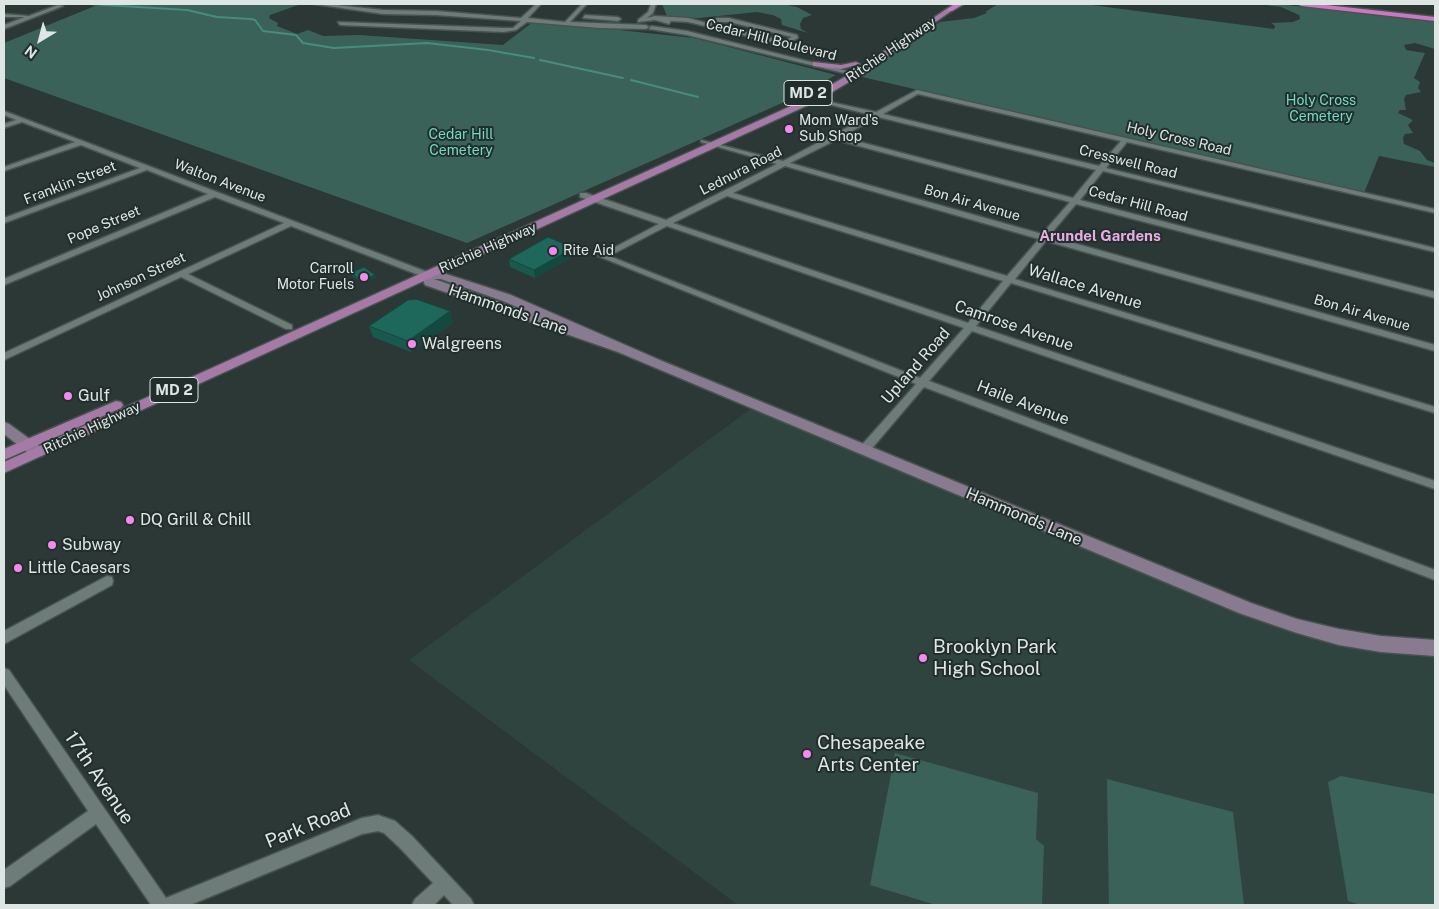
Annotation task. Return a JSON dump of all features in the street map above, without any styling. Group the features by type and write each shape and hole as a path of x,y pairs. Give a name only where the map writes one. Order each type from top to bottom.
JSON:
{"highway":[{"path":"948,7 960,4"},
{"path":"1300,4 1435,19"},
{"path":"1332,4 1435,15"},
{"path":"1349,4 1435,11"}],"main road":[{"name":"Ritchie Highway","path":"588,197 715,144 814,98 948,7"},
{"path":"816,64 856,69"},
{"name":"Ritchie Highway","path":"4,455 32,448 421,273 803,96 846,71 856,69"},
{"name":"Ritchie Highway","path":"4,468 32,448 289,327 421,273"}],"street":[{"path":"318,4 378,12 525,19 648,28 681,21 694,22"},
{"path":"340,23 507,30 514,29 538,4"},
{"path":"567,22 585,4"},
{"path":"639,21 650,13 652,4"},
{"path":"4,27 60,6"},
{"path":"391,7 401,12"},
{"name":"Cedar Hill Boulevard","path":"650,13 680,32"},
{"path":"4,15 34,16"},
{"path":"574,16 618,19"},
{"path":"616,26 661,19 694,22 787,44 795,36 729,20 717,20 707,25"},
{"path":"639,21 639,25 648,28"},
{"name":"Cedar Hill Boulevard","path":"648,28 680,32 846,71"},
{"name":"Lednura Road","path":"602,256 835,138 917,92"},
{"name":"Holy Cross Road","path":"917,92 1435,211"},
{"name":"Cresswell Road","path":"814,98 1435,250"},
{"name":"Walton Avenue","path":"4,113 421,273"},
{"path":"4,126 22,120"},
{"name":"Cedar Hill Road","path":"835,138 1435,295"},
{"name":"Upland Road","path":"864,450 970,327 1125,140"},
{"name":"Bon Air Avenue","path":"703,141 1435,348"},
{"path":"4,169 80,142"},
{"name":"Franklin Street","path":"4,222 146,168"},
{"name":"Wallace Avenue","path":"725,193 1435,410"},
{"name":"Pope Street","path":"4,282 215,194"},
{"name":"Camrose Avenue","path":"588,197 1435,484"},
{"name":"Johnson Street","path":"4,357 290,222"},
{"name":"Haile Avenue","path":"602,256 921,382 1435,575"},
{"name":"Hammonds Lane","path":"421,273 429,282 623,349"},
{"name":"Hammonds Lane","path":"421,273 442,276 507,298 623,349 1245,608 1297,626 1339,636 1381,644 1435,648"},
{"path":"181,274 289,327"},
{"path":"468,296 476,295 496,300 507,298"},
{"path":"497,307 508,307 540,318 552,318"},
{"path":"4,427 32,448"},
{"path":"4,638 106,581"},
{"name":"17th Avenue","path":"4,674 161,905"},
{"path":"4,880 98,812"},
{"name":"Park Road","path":"170,905 362,826 378,823 389,827 406,842 465,905"},
{"path":"421,905 445,883"}],"shaded area":[{"name":"Brooklyn Park High School","path":"752,408 1261,621 1297,632 1383,651 1435,656 1435,905 738,905 409,660"}],"green space":[{"name":"Cedar Hill Cemetery","path":"102,4 301,4 270,15 269,18 278,23 277,26 297,34 308,30 323,36 359,35 503,45 534,21 694,38 836,75 800,95 467,243 4,78 4,43 95,6 104,6"},
{"path":"662,4 783,4 797,7 812,15 803,18 800,24 801,29 808,33 782,25 781,19 773,15 757,12 699,18 672,17 676,16 667,16"},
{"name":"Holy Cross Cemetery","path":"998,4 1084,4 1274,29 1275,26 1271,23 1293,22 1300,19 1299,15 1281,7 1259,4 1278,4 1435,21 1435,49 1415,43 1404,45 1406,50 1425,53 1414,78 1420,82 1418,88 1421,92 1406,95 1404,99 1406,110 1400,110 1398,113 1413,120 1408,125 1413,133 1405,134 1403,138 1404,144 1420,151 1427,160 1435,163 1435,167 1379,156 1364,193 858,76 940,22 974,18 987,13 985,12"},
{"path":"895,753 1038,793 1036,839 1044,846 1042,905 936,905 870,885"},
{"path":"1341,776 1435,794 1435,905 1361,905 1348,901 1328,782"},
{"path":"1107,779 1233,812 1244,905 1109,905"}],"building":[{"path":"548,237 573,248 534,270 509,259"},
{"name":"Carroll Motor Fuels","path":"364,267 375,275 362,281 351,273"},
{"path":"416,299 450,311 408,341 369,326 408,300"}],"waterway":[{"path":"89,4 187,10 217,17 251,19 255,20 263,31 296,35 303,43 334,48 427,43 488,50 534,58"},
{"path":"540,60 623,78"},
{"path":"631,80 698,97"}],"place":[{"name":"Mom Ward's Sub Shop","path":"789,129"},
{"name":"Rite Aid","path":"553,251"},
{"name":"Carroll Motor Fuels","path":"364,277"},
{"name":"Walgreens","path":"412,344"},
{"name":"Gulf","path":"68,396"},
{"name":"DQ Grill & Chill","path":"130,520"},
{"name":"Subway","path":"52,545"},
{"name":"Little Caesars","path":"18,568"},
{"name":"Brooklyn Park High School","path":"923,658"},
{"name":"Chesapeake Arts Center","path":"807,754"}],"district":[{"name":"Arundel Gardens","path":"1100,236"}]}
